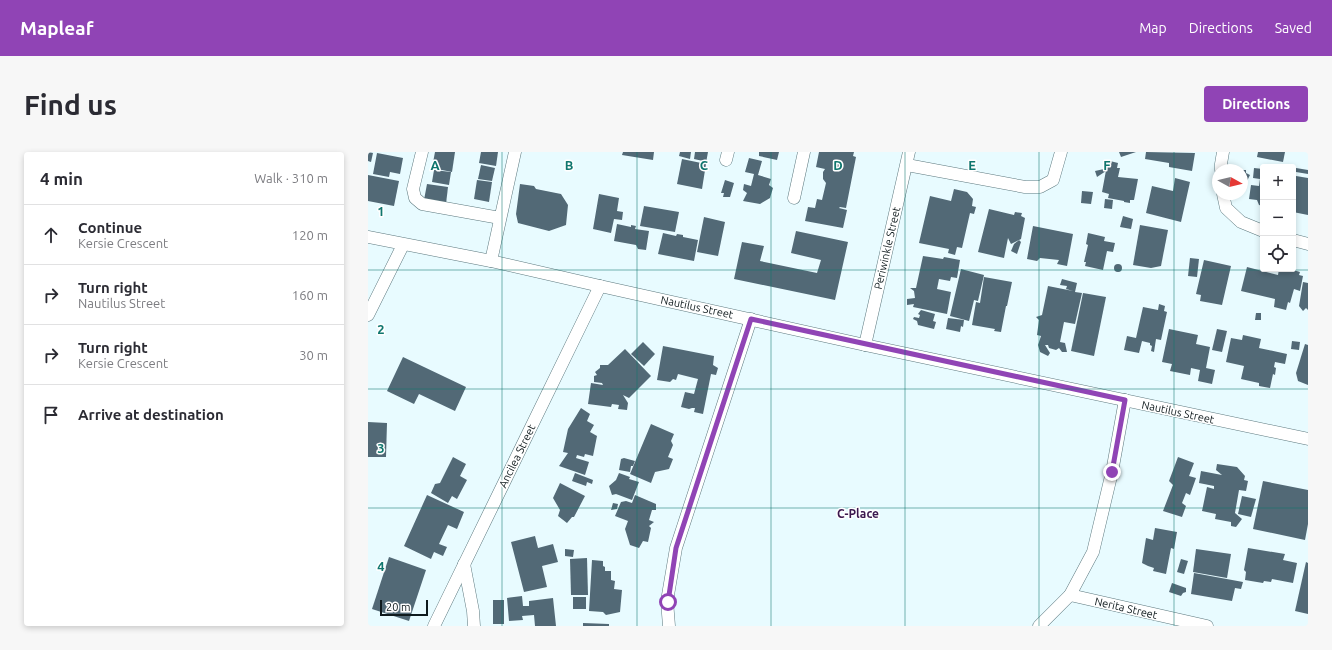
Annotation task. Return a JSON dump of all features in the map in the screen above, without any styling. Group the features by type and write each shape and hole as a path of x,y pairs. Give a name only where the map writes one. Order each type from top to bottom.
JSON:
{"street":[{"path":"422,152 413,189 415,198 422,204 500,218"},
{"path":"491,260 515,152"},
{"path":"794,198 804,152"},
{"name":"Periwinkle Street","path":"865,344 909,152"},
{"path":"906,165 1025,187 1040,187 1053,180 1061,152"},
{"path":"1221,164 1224,152"},
{"path":"1224,200 1226,208 1241,222 1260,230"},
{"name":"Nautilus Street","path":"368,237 491,260 600,286 1308,439"},
{"path":"1296,241 1308,244"},
{"path":"368,316 403,244"},
{"name":"Ancilea Street","path":"434,626 600,286"},
{"path":"669,626 668,602 676,548 751,319"},
{"path":"1038,626 1070,596 1093,552 1112,472 1125,400"},
{"path":"464,564 473,611 474,626"},
{"name":"Nerita Street","path":"1070,596 1207,626"}],"building":[{"path":"368,152 373,153 371,162 368,161"},
{"path":"435,152 455,152 452,172 432,168"},
{"path":"481,152 498,152 496,166 479,163"},
{"path":"623,152 654,152 653,160 622,155"},
{"path":"680,152 691,152 690,159 679,156"},
{"path":"695,152 708,152 706,163 694,159"},
{"path":"759,152 779,152 777,160 759,156"},
{"path":"819,152 854,152 853,156 856,157 846,208 839,208 847,210 843,228 805,221 808,207 815,208 817,199 822,200 826,183 823,179 823,172 825,169 816,167"},
{"path":"1119,152 1136,152 1121,157"},
{"path":"1146,152 1195,153 1192,171 1169,167 1169,163 1145,159"},
{"path":"1258,152 1285,152 1283,162 1257,157"},
{"path":"377,153 403,158 400,174 390,172 389,177 373,174"},
{"path":"749,158 762,161 758,175 771,179 769,185 773,188 770,198 760,204 743,201 747,193 743,190 744,184 751,186 754,174 745,172"},
{"path":"682,159 706,164 702,189 677,184"},
{"path":"1110,161 1118,163 1117,168 1120,168 1118,177 1138,179 1134,200 1130,200 1130,203 1108,198 1109,194 1102,192 1107,165 1109,166"},
{"path":"481,165 495,168 492,181 478,179"},
{"path":"1254,168 1260,169 1260,179 1253,178"},
{"path":"1296,168 1308,170 1308,174 1296,172"},
{"path":"1104,169 1106,171 1097,177 1095,171"},
{"path":"434,170 451,172 449,185 432,182"},
{"path":"368,175 399,181 394,206 368,201"},
{"path":"1296,176 1308,178 1308,215 1296,213"},
{"path":"1175,178 1190,182 1181,222 1146,213 1152,186 1173,191"},
{"path":"1260,179 1260,205 1257,200 1249,199 1251,185 1259,186"},
{"path":"477,180 492,182 489,202 474,199"},
{"path":"725,180 734,183 730,197 723,197 724,193 721,193"},
{"path":"427,184 448,187 446,204 424,200"},
{"path":"520,184 534,186 536,189 561,194 568,205 566,225 549,231 518,223 516,214"},
{"path":"954,189 967,192 973,199 972,206 976,207 974,214 970,213 962,248 957,247 955,255 948,253 949,249 919,243 930,196 951,201"},
{"path":"1082,191 1093,192 1091,204 1081,203"},
{"path":"599,194 619,198 617,211 623,212 622,220 614,219 611,233 593,229"},
{"path":"1105,199 1113,200 1112,209 1104,208"},
{"path":"644,206 679,212 675,232 640,226"},
{"path":"989,209 1014,215 1015,212 1022,213 1021,216 1025,218 1021,239 1011,244 1008,238 1004,258 978,252"},
{"path":"1123,216 1133,219 1131,229 1120,227"},
{"path":"704,217 725,222 718,256 697,252"},
{"path":"617,224 631,227 631,225 636,226 635,229 649,231 646,250 638,249 636,245 614,241"},
{"path":"1140,225 1168,230 1161,266 1151,268 1133,265"},
{"path":"1033,226 1073,234 1067,266 1057,264 1059,260 1040,258 1037,261 1027,259"},
{"path":"796,231 848,242 835,300 734,279 742,242 764,246 760,261 817,273 821,260 791,253"},
{"path":"663,233 676,236 677,234 683,235 683,237 698,240 694,261 658,254"},
{"path":"1088,233 1105,237 1104,241 1115,243 1113,252 1107,251 1103,270 1085,266 1086,262 1084,262 1088,245 1086,244"},
{"path":"1019,240 1021,242 1017,254 1011,251 1014,244"},
{"path":"923,256 943,259 944,257 960,260 957,278 951,277 950,281 939,279 937,289 951,292 947,314 913,307 914,304 907,305 907,299 915,298 914,291 910,288 916,288"},
{"path":"1190,258 1199,259 1197,277 1188,276"},
{"path":"1204,260 1231,266 1222,305 1200,301 1201,295 1196,294"},
{"path":"1118,264 1121,265 1121,271 1118,272 1115,271 1114,268 1115,265"},
{"path":"1247,267 1260,270 1260,272 1278,275 1278,272 1296,271 1300,272 1299,275 1303,276 1300,291 1294,289 1290,303 1288,302 1286,310 1274,307 1275,299 1241,291"},
{"path":"961,269 984,275 978,301 974,300 969,321 950,316"},
{"path":"984,277 1012,282 1001,332 994,331 995,329 972,325 976,302 980,303"},
{"path":"1062,279 1077,283 1075,292 1082,293 1075,324 1064,322 1060,342 1065,343 1067,352 1062,352 1059,348 1056,350 1049,348 1048,345 1045,345 1050,353 1048,356 1040,352 1038,345 1041,336 1037,335 1039,320 1036,317 1042,315 1048,286 1073,291 1066,289 1067,286 1060,285"},
{"path":"1303,282 1308,283 1308,310 1306,308 1303,311 1299,306"},
{"path":"1083,293 1106,297 1094,356 1071,351"},
{"path":"1159,304 1165,306 1164,311 1167,312 1161,340 1156,339 1154,352 1151,351 1152,346 1150,343 1142,341 1139,353 1124,350 1127,336 1136,338 1143,307 1158,310"},
{"path":"921,310 935,314 933,321 936,322 934,329 918,325 917,321 913,319 914,317 919,318 920,315 918,314"},
{"path":"1256,313 1261,313 1261,320 1255,320"},
{"path":"948,318 964,320 963,327 961,326 960,332 946,329"},
{"path":"1169,329 1198,335 1196,344 1210,347 1206,368 1215,370 1212,384 1198,381 1200,370 1191,368 1190,375 1170,371 1172,364 1162,362"},
{"path":"1217,329 1227,331 1222,352 1212,350"},
{"path":"1243,335 1261,339 1259,348 1287,354 1285,364 1275,362 1275,375 1273,374 1270,388 1259,386 1259,383 1241,379 1244,366 1226,362 1231,338 1242,340"},
{"path":"1292,341 1300,342 1299,350 1291,349"},
{"path":"643,342 655,354 644,366 631,354"},
{"path":"1305,344 1308,345 1308,385 1298,381 1296,373"},
{"path":"663,346 714,356 713,365 718,368 716,375 711,374 703,414 694,412 695,408 689,409 681,407 685,392 694,394 698,379 678,374 676,380 673,379 670,382 657,380"},
{"path":"625,349 651,376 629,398 623,395 628,403 627,410 618,409 619,405 612,404 611,407 588,404 591,383 603,385 602,383 594,382 594,376 597,375 595,372 600,368 600,365 608,365"},
{"path":"403,357 466,387 455,411 419,394 414,404 387,391"},
{"path":"581,408 590,414 587,421 594,425 590,432 597,436 593,456 585,454 584,457 577,455 576,458 589,462 585,475 559,466 568,453 563,452 568,429"},
{"path":"368,422 387,423 386,457 368,457"},
{"path":"651,424 674,434 671,441 673,445 668,457 673,459 669,469 655,472 651,483 630,474"},
{"path":"453,457 466,464 460,476 467,480 457,499 452,496 448,503 431,493 435,484 440,483"},
{"path":"1178,457 1194,463 1189,476 1196,478 1190,495 1186,493 1182,503 1186,506 1182,517 1163,511 1173,485 1169,481"},
{"path":"624,458 635,461 633,466 631,466 630,472 619,470 621,459"},
{"path":"1217,464 1237,467 1245,476 1244,480 1248,481 1246,491 1239,490 1235,513 1242,519 1236,527 1231,526 1231,522 1215,519 1216,514 1202,511 1207,487 1214,489 1214,486 1199,483 1201,471 1222,475 1216,470"},
{"path":"575,473 593,480 592,484 587,482 586,486 572,481"},
{"path":"619,473 630,477 629,479 639,482 632,500 616,494 612,495 609,486 616,480"},
{"path":"1263,481 1308,490 1308,524 1305,540 1253,529"},
{"path":"560,483 585,496 574,517 572,517 567,523 558,516 560,510 553,498"},
{"path":"427,495 464,512 457,529 448,525 439,544 447,547 443,556 434,552 431,559 404,546"},
{"path":"635,495 656,504 656,510 652,510 649,520 654,522 649,526 651,528 648,542 643,541 639,548 630,545 625,529 628,521 615,516 621,502 626,501 632,503"},
{"path":"1242,496 1256,499 1251,517 1238,514"},
{"path":"613,503 618,504 617,509 611,510"},
{"path":"1155,528 1177,532 1174,549 1171,548 1166,574 1153,571 1154,568 1142,563 1146,538 1153,540"},
{"path":"535,536 538,548 553,544 558,562 542,566 547,587 524,592 511,542"},
{"path":"1248,548 1285,554 1283,560 1297,563 1293,583 1272,579 1271,582 1264,581 1263,583 1245,580 1246,572 1244,570"},
{"path":"565,549 574,550 573,557 565,556"},
{"path":"1196,549 1231,554 1227,578 1193,572"},
{"path":"389,557 426,570 409,621 372,609"},
{"path":"587,558 588,595 571,595 570,559"},
{"path":"1181,559 1188,561 1184,574 1177,572"},
{"path":"592,560 603,561 605,571 611,571 611,580 615,581 614,589 622,590 620,612 606,615 603,612 589,611"},
{"path":"1306,562 1308,563 1308,614 1295,611"},
{"path":"1194,573 1243,582 1241,589 1235,588 1232,601 1191,594"},
{"path":"1172,583 1186,588 1186,592 1181,596 1169,592"},
{"path":"522,596 523,606 529,606 529,601 553,598 556,626 535,626 534,615 522,616 523,620 509,621 507,598"},
{"path":"573,597 586,597 586,609 573,609"},
{"path":"493,600 504,600 504,624 493,624"},
{"path":"583,623 609,624 609,626 583,626"}],"district":[{"name":"C-Place","path":"858,514"}],"route":[{"path":"668,602 676,548 751,319 1125,400 1112,472"}]}
